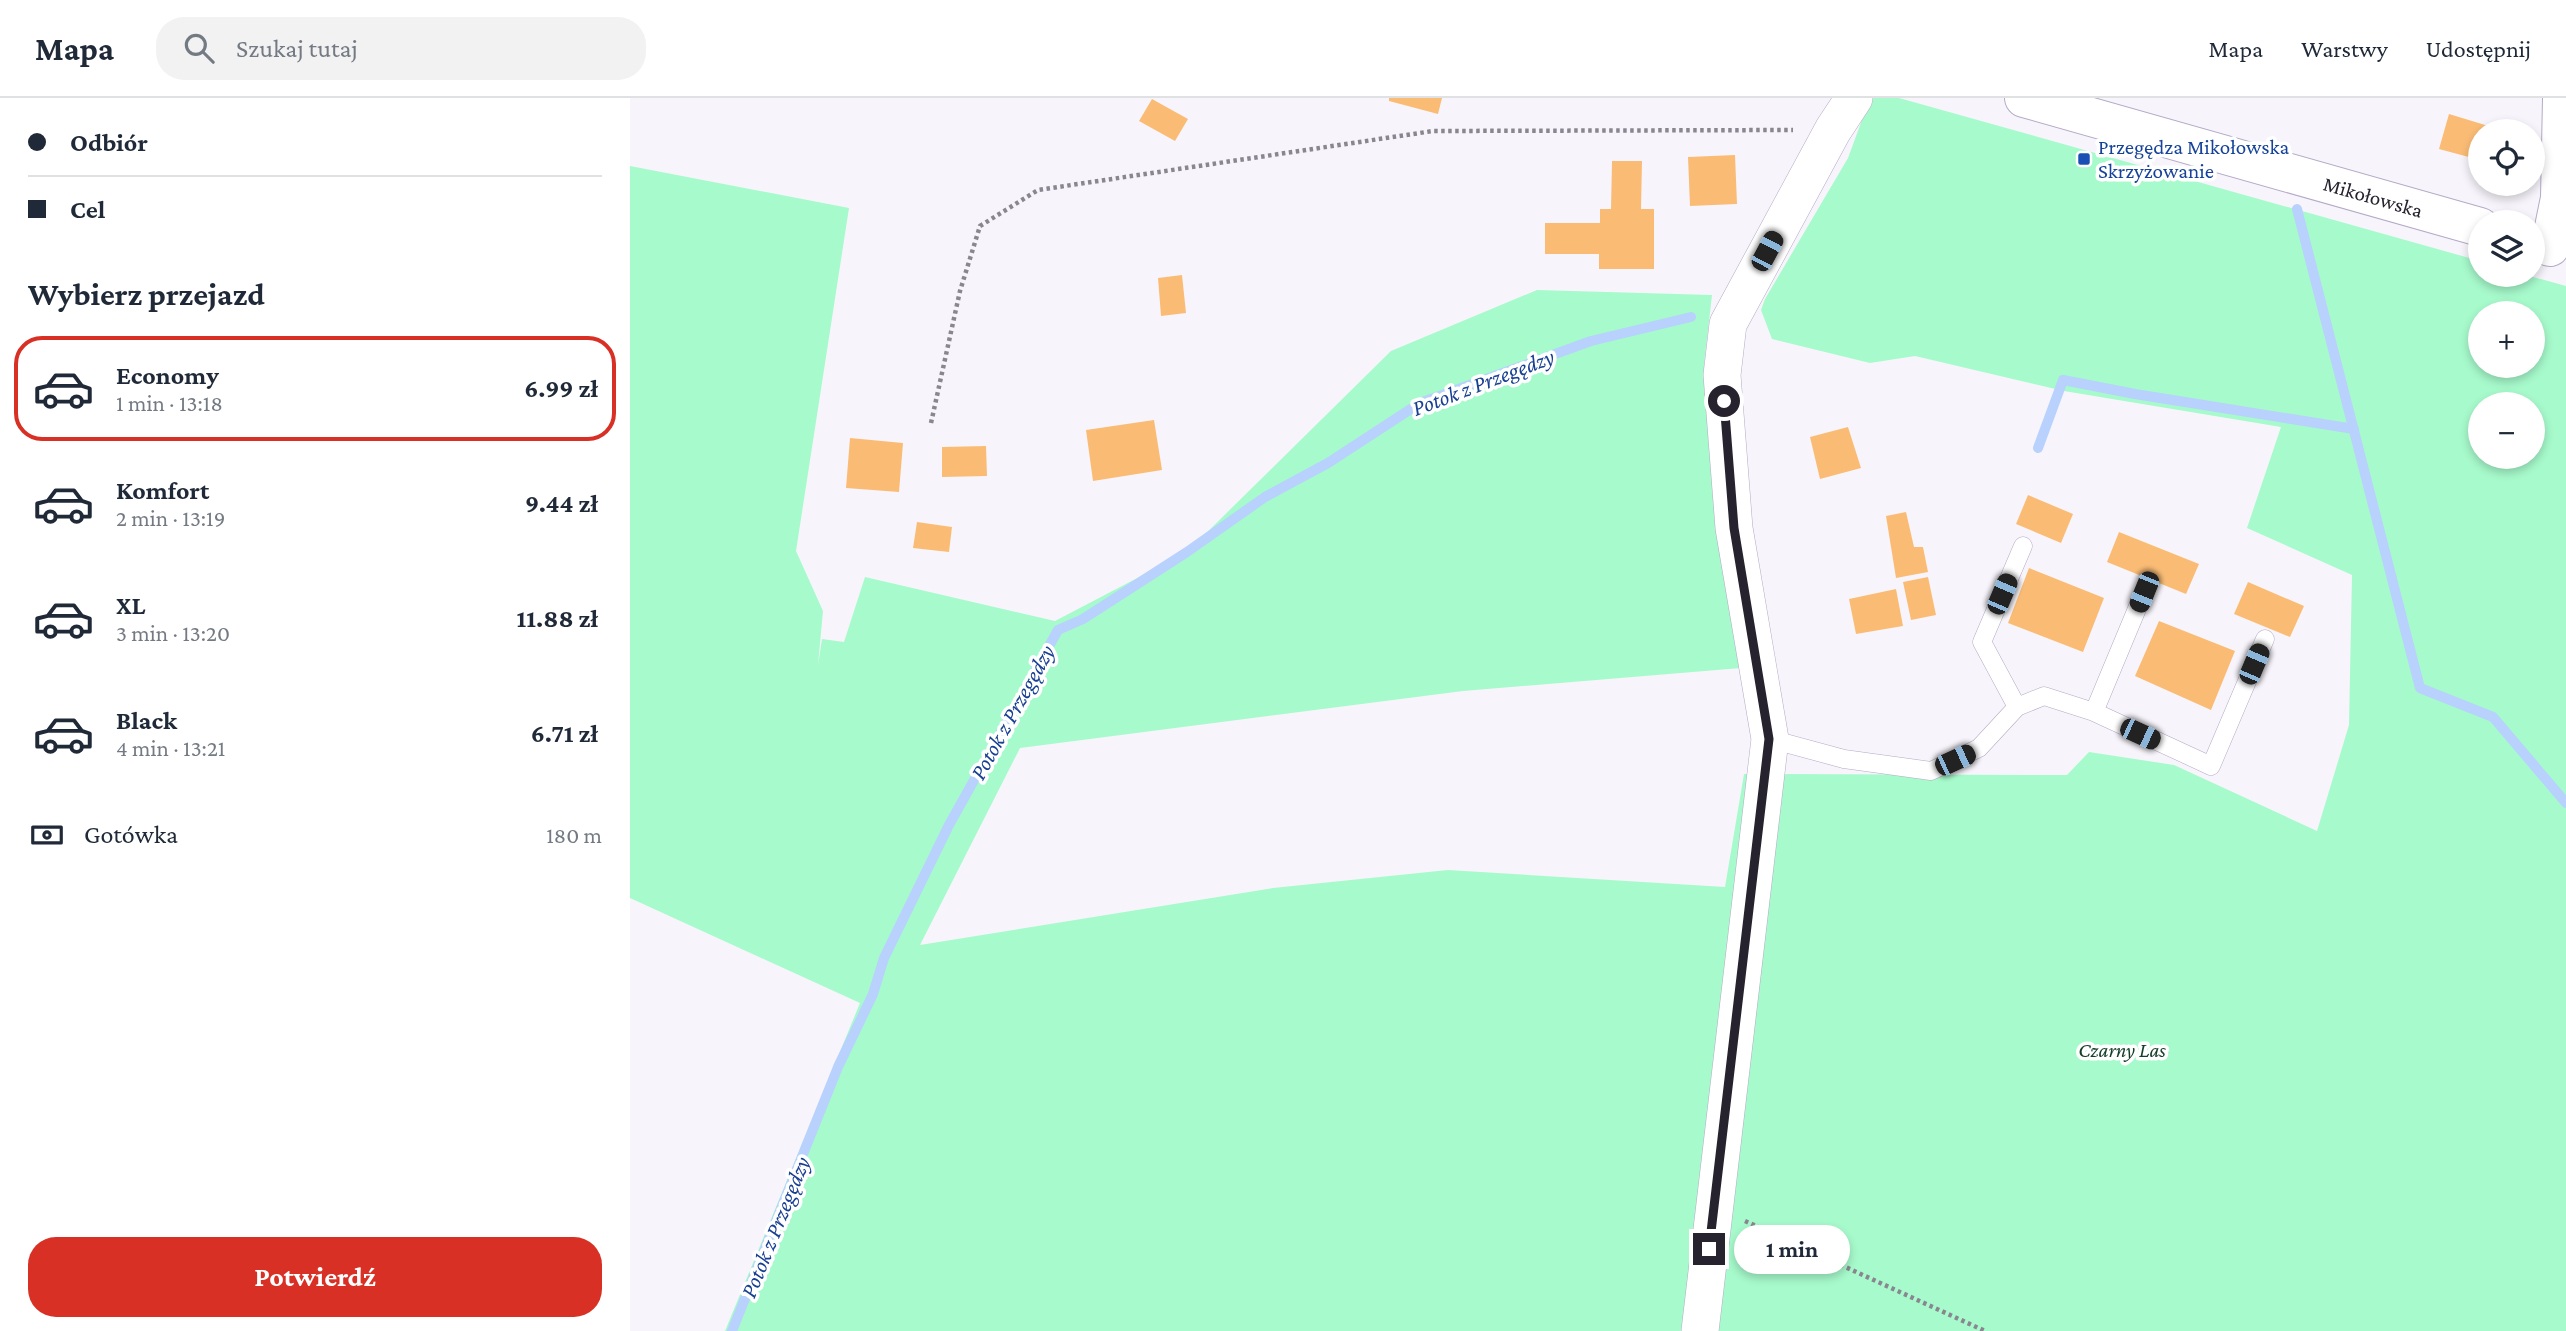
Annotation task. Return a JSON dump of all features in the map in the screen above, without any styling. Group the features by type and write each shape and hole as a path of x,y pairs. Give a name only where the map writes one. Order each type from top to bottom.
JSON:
{"main road":[{"name":"Mikołowska","path":"2024,98 2468,224"},
{"path":"2549,247 2558,213 2561,184 2562,98"}],"street":[{"path":"1700,1331 1769,739 1734,528 1723,362 1728,324 1833,130 1854,98"}],"lane":[{"path":"2017,708 1982,642 2023,546"},
{"path":"2094,712 2144,592"},
{"path":"1769,739 1844,759 1931,771 1979,748 2017,708 2044,696 2094,712 2211,766 2265,639"}],"path":[{"path":"931,423 960,291 981,226 1038,190 1433,131 1833,130"},
{"path":"1716,1190 1747,1222 1984,1331"}],"green space":[{"name":"Czarny Las","path":"1870,98 1899,98 2468,258 2468,287 2545,287 2545,280 2566,286 2566,1331 725,1331 860,1003 630,898 630,166 849,208 796,551 823,611 818,665 822,639 844,642 865,577 1055,621 1187,552 1391,351 1537,290 1712,295 1704,365 1741,668 1463,691 1020,748 920,945 1273,888 1448,870 1725,887 1744,774 2067,775 2089,752 2174,765 2317,831 2349,725 2352,575 2247,528 2281,427 2064,391 1915,356 1870,363 1772,339 1761,310 1848,158"}],"building":[{"path":"1389,98 1442,98 1438,114 1389,101"},
{"path":"1152,99 1188,119 1175,141 1139,121"},
{"path":"2449,114 2468,120 2468,157 2439,149"},
{"path":"1735,155 1737,204 1690,206 1688,157"},
{"path":"1612,161 1642,161 1641,209 1654,209 1654,269 1599,269 1599,254 1545,254 1545,223 1600,223 1600,209 1611,209"},
{"path":"1182,275 1186,313 1161,316 1158,278"},
{"path":"1154,420 1162,470 1093,481 1086,430"},
{"path":"1848,427 1861,468 1820,479 1810,437"},
{"path":"850,438 903,443 899,492 846,488"},
{"path":"986,446 987,476 942,477 942,447"},
{"path":"2028,495 2073,514 2061,543 2016,524"},
{"path":"1906,512 1914,547 1923,547 1928,572 1896,578 1886,516"},
{"path":"917,522 952,527 949,552 913,548"},
{"path":"2119,532 2199,564 2186,594 2107,562"},
{"path":"2029,568 2104,598 2083,652 2008,623"},
{"path":"1928,577 1936,615 1911,620 1903,582"},
{"path":"2248,582 2304,606 2290,637 2234,614"},
{"path":"1896,589 1903,626 1856,634 1849,599"},
{"path":"2159,621 2235,651 2211,710 2135,676"}],"waterway":[{"path":"2297,209 2420,688 2493,717 2566,803"},
{"name":"Potok z Przegędzy","path":"732,1331 838,1067 873,994 884,958 949,825 1058,630 1083,619 1187,552 1265,497 1328,463 1420,403 1591,341 1691,317"},
{"path":"2038,448 2063,380 2354,429"}],"place":[{"name":"Przegędza Mikołowska Skrzyżowanie","path":"2084,159"}],"route":[{"path":"1709,1249 1769,739 1734,528 1724,401"}]}
